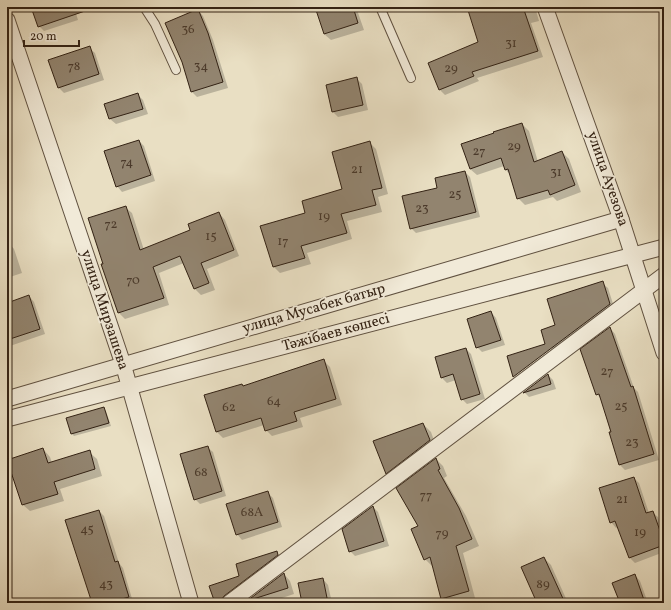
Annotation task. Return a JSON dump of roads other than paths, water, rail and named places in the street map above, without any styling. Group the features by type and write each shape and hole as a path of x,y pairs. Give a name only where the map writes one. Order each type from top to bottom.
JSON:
{"street":[{"name":"улица Ауезова","path":"545,7 621,219 664,353"},
{"name":"улица Мирзашева","path":"7,20 123,364 191,603"},
{"name":"улица Мусабек батыр","path":"7,399 621,219"},
{"name":"Тәжібаев көшесі","path":"7,419 664,247"},
{"path":"229,603 664,275"}],"lane":[{"path":"144,7 155,24 176,70"},
{"path":"380,7 411,78"}]}
